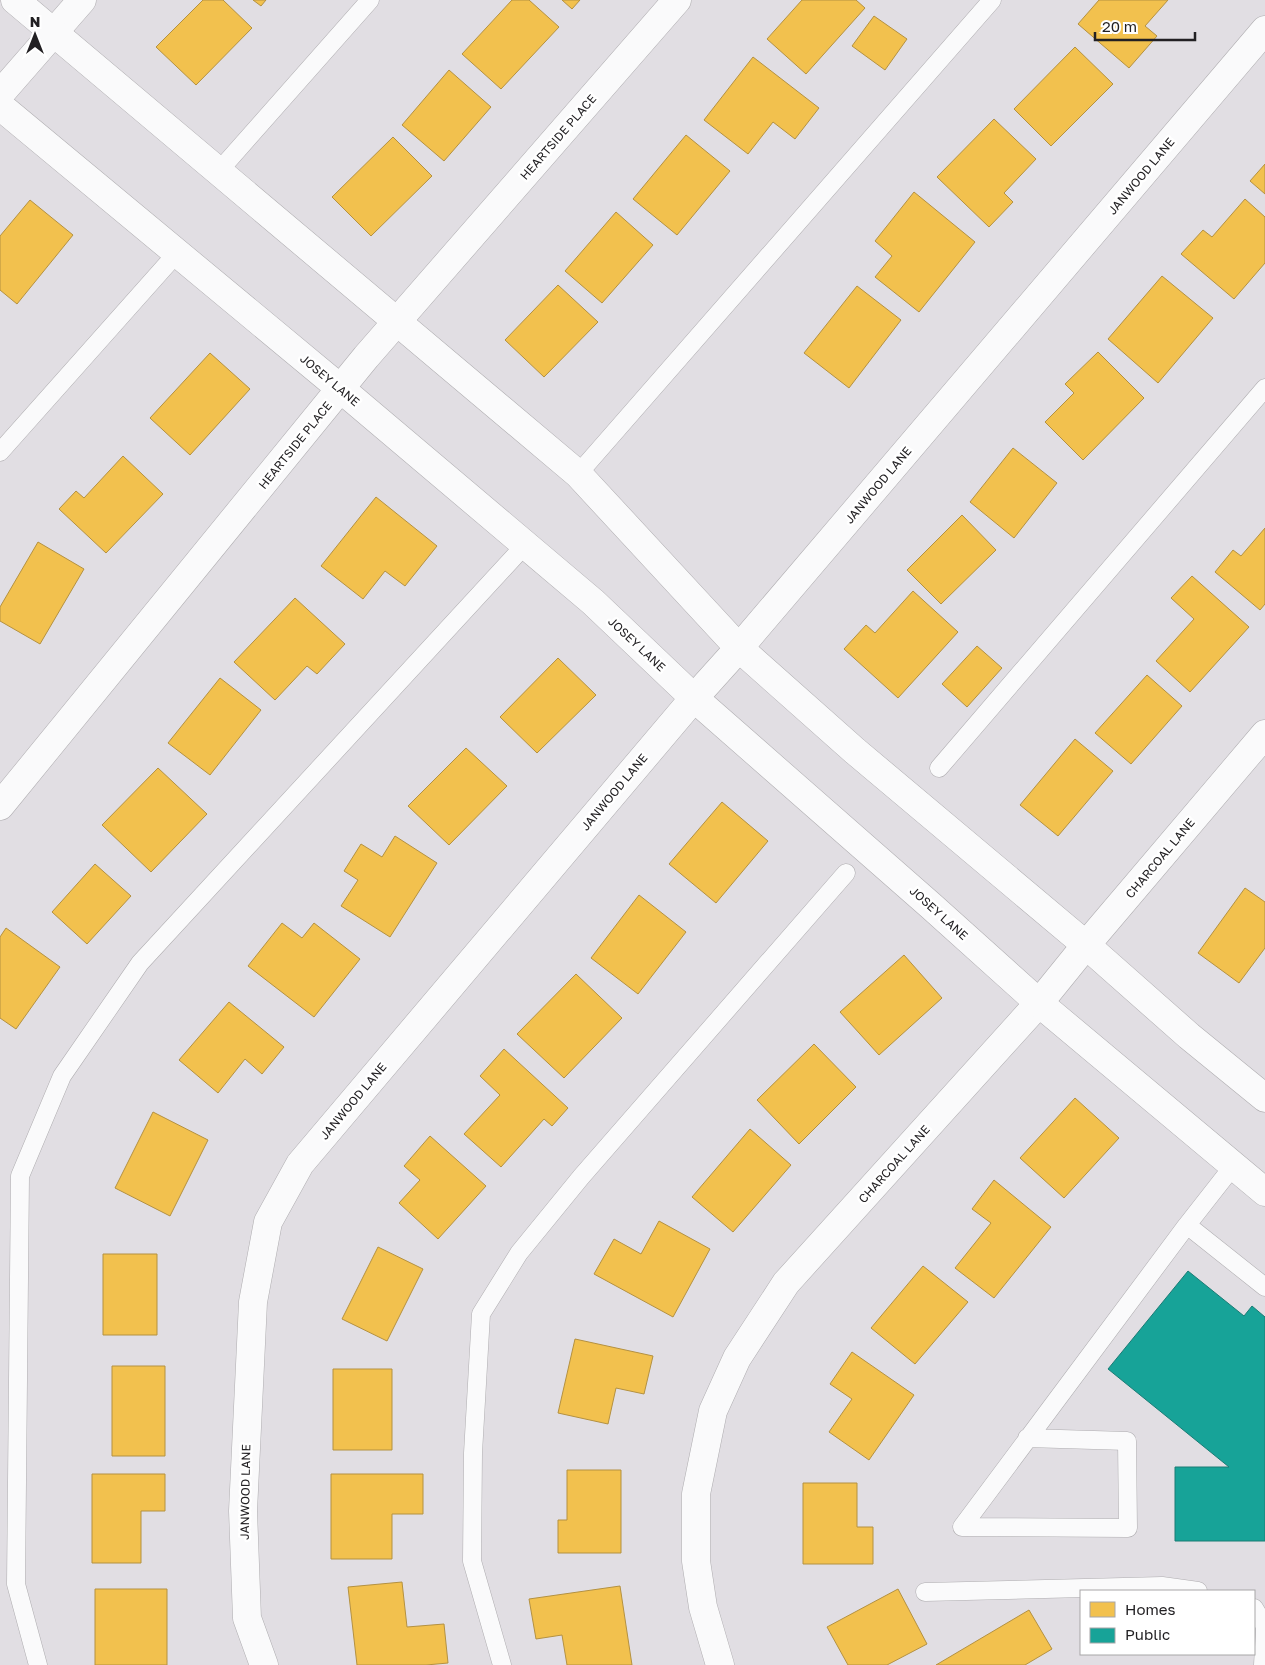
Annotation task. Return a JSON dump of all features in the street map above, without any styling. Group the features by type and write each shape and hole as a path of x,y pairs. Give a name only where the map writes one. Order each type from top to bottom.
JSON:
{"street":[{"path":"15,0 396,323 578,474 740,648 855,751 1086,945 1189,1036 1265,1098"},
{"path":"0,94 82,0"},
{"name":"HEARTSIDE PLACE","path":"0,806 340,389 677,0"},
{"name":"JANWOOD LANE","path":"264,1665 246,1618 243,1511 253,1302 268,1222 300,1164 694,698 740,648 1265,30"},
{"name":"JOSEY LANE","path":"0,106 593,602 694,698 930,904 1039,1003 1265,1192"},
{"name":"CHARCOAL LANE","path":"720,1665 702,1607 696,1561 696,1494 713,1411 737,1358 786,1283 1039,1003 1265,734"}],"lane":[{"path":"218,172 370,0"},
{"path":"578,474 992,0"},
{"path":"0,452 177,253"},
{"path":"939,768 1265,388"},
{"path":"38,1665 16,1584 20,1176 62,1076 140,963 525,545"},
{"path":"502,1665 472,1561 473,1453 481,1314 519,1253 569,1192 846,873"},
{"path":"1027,1438 1127,1441 1128,1528 962,1527 1027,1438 1234,1165"},
{"path":"1188,1225 1265,1288"},
{"path":"925,1592 1162,1586 1191,1590"},
{"path":"1255,1610 1265,1628 1263,1665"}],"building: Homes":[{"path":"203,0 223,0 252,28 196,85 156,47"},
{"path":"253,0 266,0 261,6"},
{"path":"512,0 529,0 559,27 501,89 462,54"},
{"path":"562,0 580,0 572,9"},
{"path":"802,0 856,0 865,8 806,74 767,39"},
{"path":"1099,0 1168,0 1145,26 1157,36 1129,68 1078,24"},
{"path":"874,16 907,39 885,70 852,46"},
{"path":"1075,47 1113,84 1051,146 1014,109"},
{"path":"753,57 819,108 795,139 773,122 748,154 704,120"},
{"path":"449,70 491,107 444,161 402,125"},
{"path":"994,119 1036,159 1004,193 1013,202 989,227 937,177"},
{"path":"686,135 730,171 677,235 633,199"},
{"path":"393,137 432,176 371,236 332,197"},
{"path":"1265,164 1265,194 1250,181"},
{"path":"914,192 975,242 919,312 875,277 892,256 875,241"},
{"path":"1245,199 1265,217 1265,263 1234,299 1181,254 1203,230 1212,237"},
{"path":"30,200 73,235 17,304 0,290 0,236"},
{"path":"616,212 653,245 602,303 565,271"},
{"path":"1162,276 1213,318 1158,383 1108,339"},
{"path":"558,285 598,322 544,377 505,340"},
{"path":"857,286 901,320 849,388 804,353"},
{"path":"1098,352 1144,398 1083,460 1045,422 1074,393 1065,384"},
{"path":"210,353 250,389 190,455 150,418"},
{"path":"1013,448 1057,483 1014,538 970,502"},
{"path":"123,456 163,494 106,553 59,509 76,491 84,498"},
{"path":"376,497 437,546 405,586 385,571 363,599 321,566"},
{"path":"962,515 996,550 941,604 907,570"},
{"path":"1265,528 1265,604 1260,610 1215,572 1233,550 1241,556"},
{"path":"38,542 84,569 40,644 0,621 0,607"},
{"path":"1192,576 1249,627 1190,692 1156,661 1194,619 1171,598"},
{"path":"913,591 958,632 898,698 844,649 866,625 875,633"},
{"path":"295,598 345,644 317,674 307,666 275,700 234,662"},
{"path":"977,646 1002,668 967,707 942,684"},
{"path":"558,658 596,695 537,753 500,717"},
{"path":"1147,675 1182,706 1131,764 1095,733"},
{"path":"220,678 261,710 210,775 168,743"},
{"path":"1075,739 1113,771 1058,836 1020,805"},
{"path":"466,748 507,786 449,845 408,806"},
{"path":"158,768 207,814 151,872 102,825"},
{"path":"722,802 768,841 716,903 669,864"},
{"path":"395,836 437,863 390,937 341,906 358,880 344,871 361,844 382,857"},
{"path":"95,864 131,896 87,944 52,912"},
{"path":"1245,888 1265,902 1265,948 1239,983 1198,953"},
{"path":"639,895 686,932 638,994 591,958"},
{"path":"282,923 302,938 314,923 360,959 314,1017 248,966"},
{"path":"6,928 60,967 16,1029 0,1018 0,937"},
{"path":"904,955 942,998 879,1055 840,1012"},
{"path":"576,974 622,1018 564,1078 517,1034"},
{"path":"229,1002 284,1047 262,1074 245,1059 218,1093 179,1060"},
{"path":"814,1044 856,1087 799,1144 757,1100"},
{"path":"504,1049 568,1108 552,1126 544,1119 501,1167 464,1134 500,1095 480,1076"},
{"path":"1075,1098 1119,1138 1064,1198 1020,1158"},
{"path":"153,1112 208,1140 170,1216 115,1188"},
{"path":"750,1129 791,1165 733,1232 692,1197"},
{"path":"430,1136 486,1186 438,1239 399,1203 420,1180 404,1166"},
{"path":"994,1180 1051,1227 994,1298 955,1268 991,1223 972,1209"},
{"path":"659,1221 710,1249 673,1317 594,1274 614,1239 641,1254"},
{"path":"378,1247 423,1269 387,1341 342,1319"},
{"path":"103,1254 157,1254 157,1335 103,1335"},
{"path":"923,1266 968,1302 915,1364 871,1328"},
{"path":"575,1339 653,1356 644,1394 616,1388 608,1424 558,1413"},
{"path":"852,1352 914,1395 869,1460 829,1432 852,1399 830,1384"},
{"path":"112,1366 165,1366 165,1456 112,1456"},
{"path":"333,1369 392,1369 392,1450 333,1450"},
{"path":"567,1470 621,1470 621,1553 558,1553 558,1520 567,1520"},
{"path":"92,1474 165,1474 165,1511 141,1511 141,1563 92,1563"},
{"path":"331,1474 423,1474 423,1514 392,1514 392,1559 331,1559"},
{"path":"803,1483 857,1483 857,1527 873,1527 873,1564 803,1564"},
{"path":"402,1582 407,1627 444,1624 448,1663 426,1665 357,1665 348,1587"},
{"path":"620,1586 632,1665 567,1665 562,1635 536,1639 529,1599"},
{"path":"95,1589 167,1589 167,1665 95,1665"},
{"path":"898,1589 927,1644 887,1665 848,1665 827,1627"},
{"path":"1029,1610 1052,1649 1025,1665 936,1665"}],"building: Public":[{"path":"1188,1271 1244,1316 1252,1306 1265,1317 1265,1541 1175,1541 1175,1467 1229,1467 1108,1369"}]}
